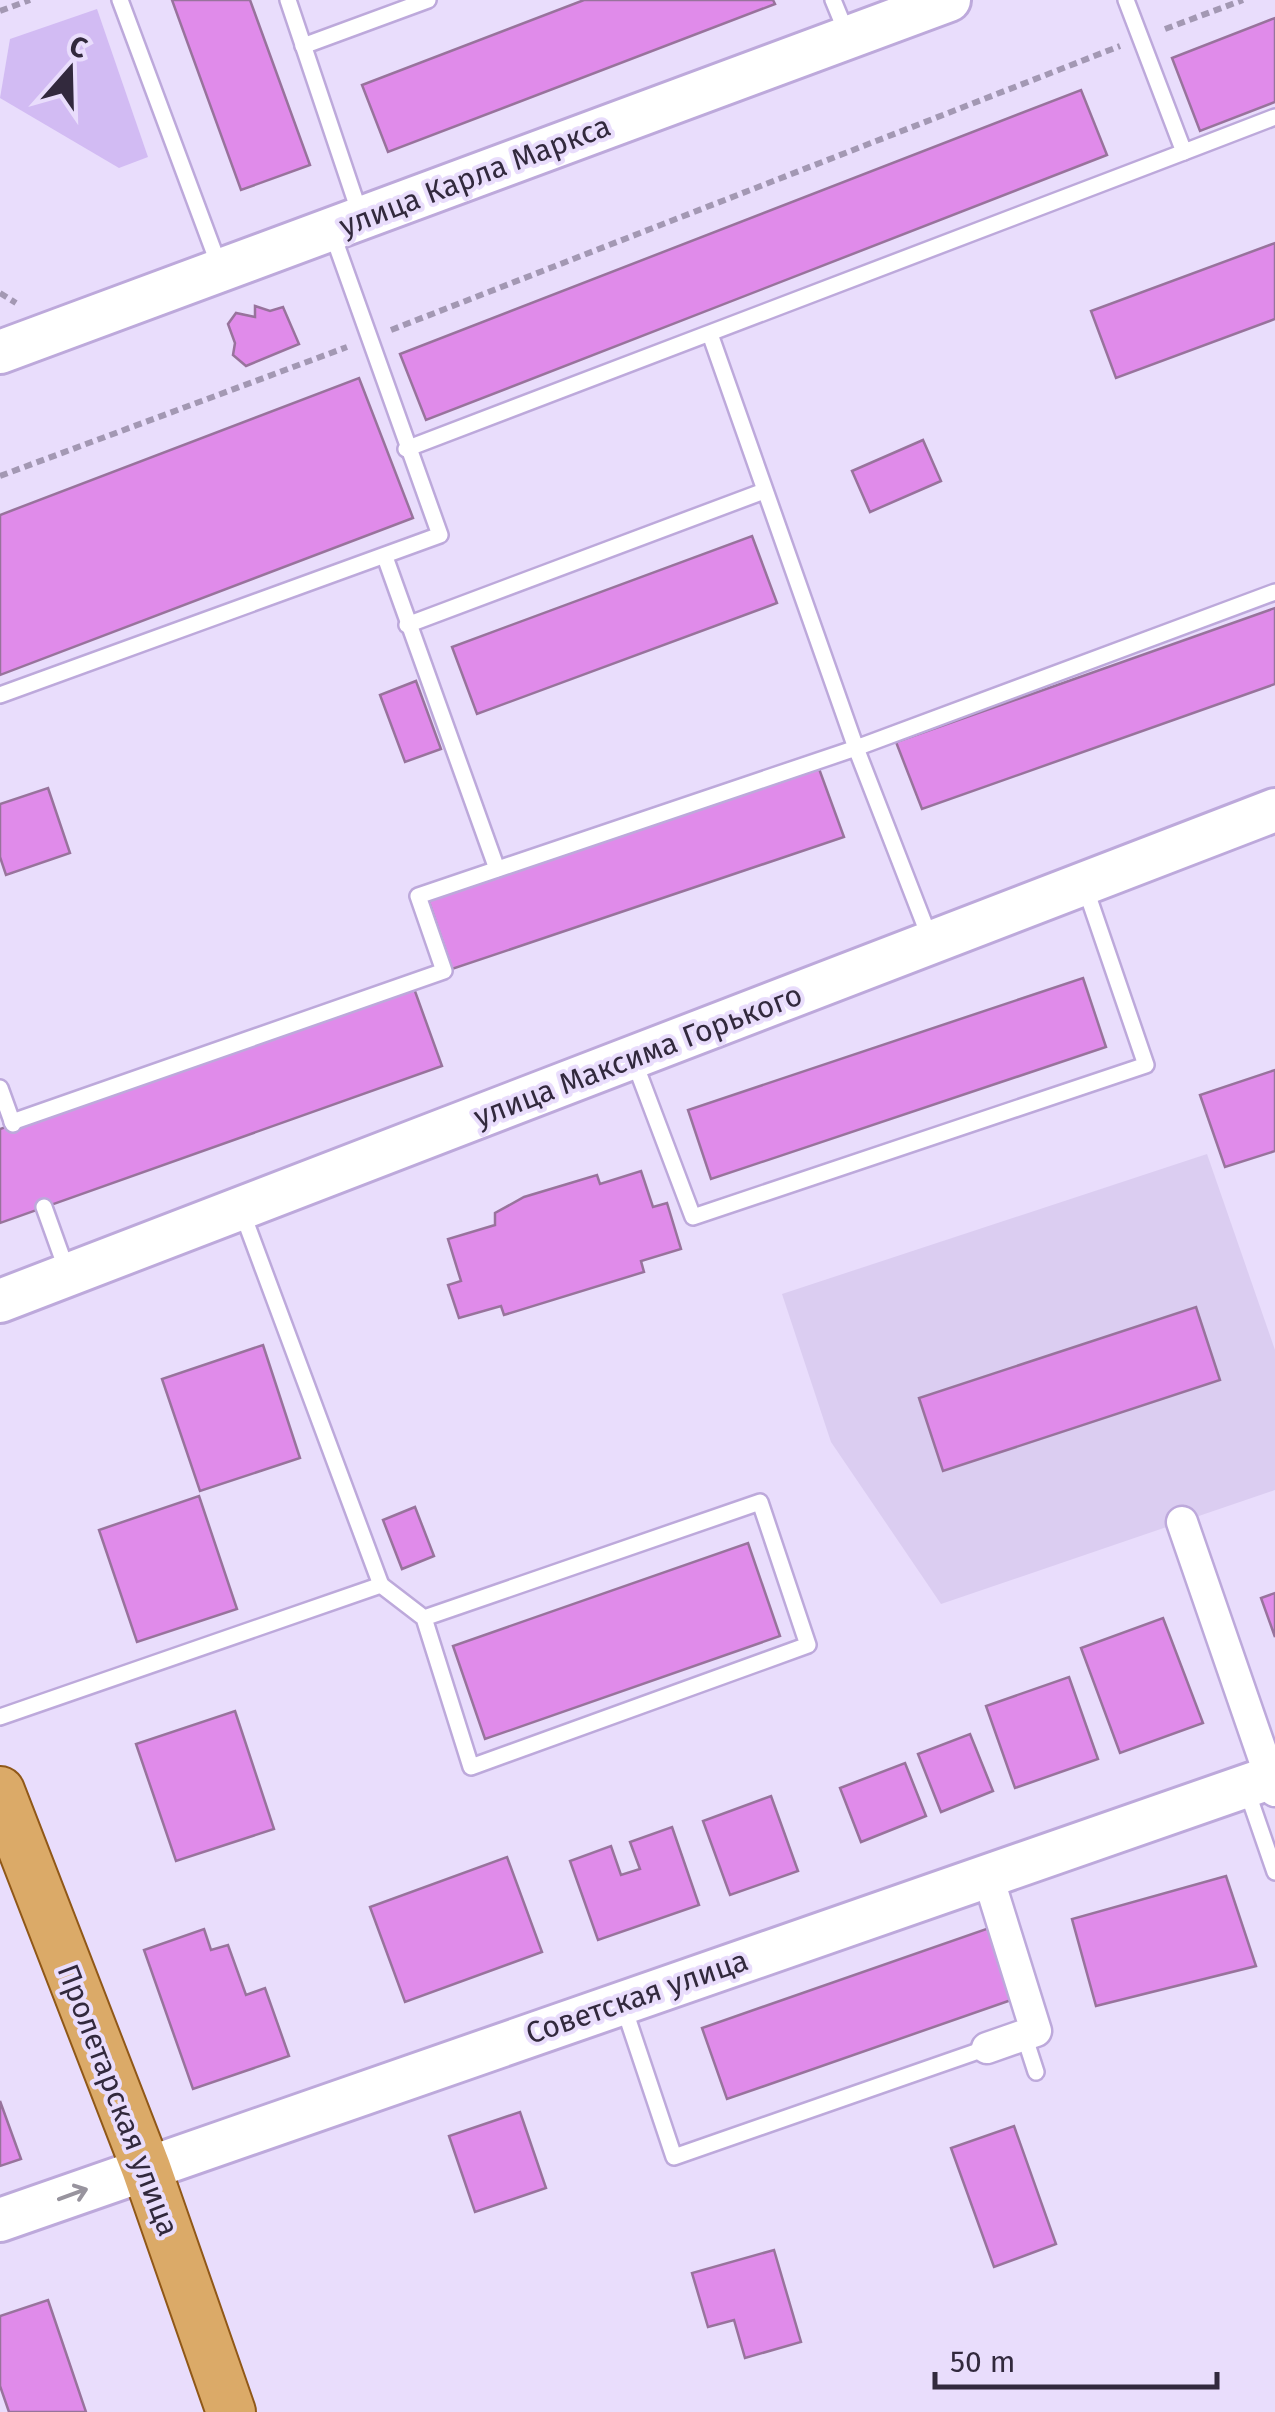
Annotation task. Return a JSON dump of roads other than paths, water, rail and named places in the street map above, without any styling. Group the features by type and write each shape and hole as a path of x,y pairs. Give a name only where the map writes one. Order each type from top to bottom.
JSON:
{"main road":[{"name":"Пролетарская улица","path":"0,1791 146,2168 231,2412"}],"street":[{"name":"улица Карла Маркса","path":"0,352 346,224 841,19 949,0"},
{"name":"улица Максима Горького","path":"0,1301 1275,810"},
{"path":"1182,1522 1266,1783"},
{"name":"Советская улица","path":"0,2220 622,2001 1266,1783"},
{"path":"987,2048 1036,2031 988,1878"}],"lane":[{"path":"120,0 222,271"},
{"path":"0,695 440,534 368,339 346,224 288,0"},
{"path":"303,46 428,0"},
{"path":"1126,0 1184,152"},
{"path":"406,449 1275,117"},
{"path":"710,334 856,748 932,943"},
{"path":"407,625 764,491"},
{"path":"385,557 498,869"},
{"path":"0,1088 12,1123 444,970 418,896 856,748 1275,592"},
{"path":"633,1058 694,1217 1146,1065 1084,882"},
{"path":"44,1208 68,1274"},
{"path":"240,1208 381,1584 424,1618 471,1767 808,1645 760,1502 424,1618"},
{"path":"0,1717 381,1584"},
{"path":"1266,1783 1275,1872"},
{"path":"622,2001 674,2157 987,2048"},
{"path":"1024,2035 1036,2072"}]}
